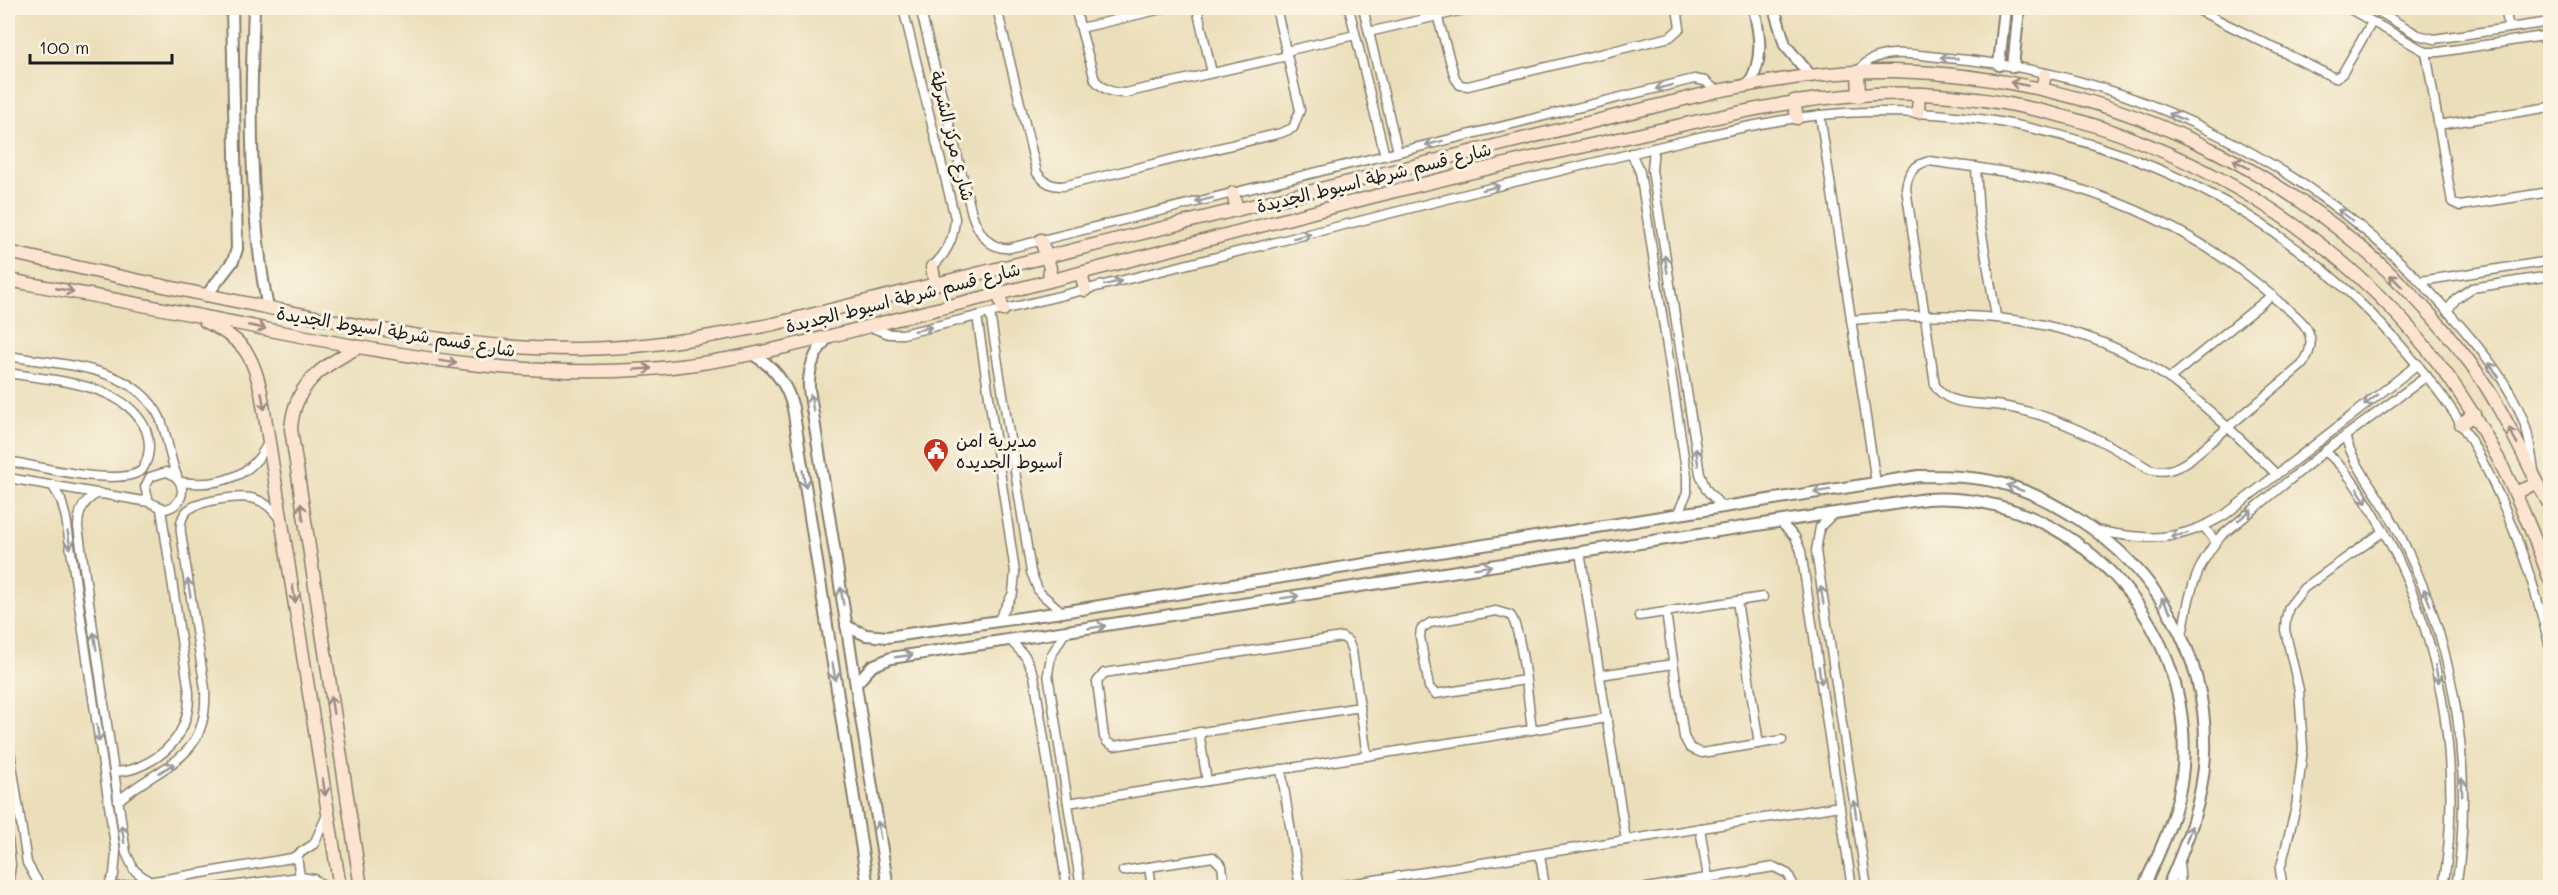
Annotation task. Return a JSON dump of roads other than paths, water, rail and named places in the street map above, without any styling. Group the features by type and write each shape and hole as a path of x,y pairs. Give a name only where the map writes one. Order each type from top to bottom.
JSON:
{"main road":[{"name":"شارع قسم شرطة اسيوط الجديدة","path":"8,252 206,296 442,341 582,349 706,338 935,284 1717,91 1810,75 1858,72 1939,74 2042,89 2093,102 2192,139 2284,190 2351,239 2419,304 2471,365 2497,404 2550,506"},
{"path":"1858,72 1859,96"},
{"path":"2042,89 2044,75"},
{"name":"شارع قسم شرطة اسيوط الجديدة","path":"8,280 359,347 471,365 554,371 656,368 752,354 999,294 1500,164 1734,112 1794,101 1919,94 2012,105 2088,123 2189,164 2260,204 2309,237 2368,285 2396,314 2448,376 2474,414 2516,493 2550,580"},
{"path":"1918,112 1919,94"},
{"path":"1794,101 1797,118"},
{"path":"2088,123 2093,102"},
{"path":"1495,146 1500,164"},
{"path":"1233,193 1237,210"},
{"path":"1041,240 1050,268 1049,281"},
{"path":"1113,240 1118,263"},
{"path":"932,267 935,284"},
{"path":"1081,273 1085,290"},
{"path":"996,312 999,294"},
{"path":"191,314 232,336 249,355 260,384 340,888"},
{"path":"359,347 328,363 311,377 294,406 291,429 361,888"},
{"path":"554,371 560,358 555,348"},
{"path":"582,349 577,356 582,371"},
{"path":"2461,424 2474,414"},
{"path":"270,436 276,427 284,425 291,429"},
{"path":"2516,493 2537,482"},
{"path":"308,682 328,678"}],"street":[{"path":"206,296 233,261 237,249 232,8"},
{"path":"254,8 252,62 256,237 268,308"},
{"name":"شارع مركز الشرطة","path":"903,8 955,218 952,240 941,260 932,267"},
{"name":"شارع مركز الشرطة","path":"920,8 975,223 988,242 1006,249 1041,240"},
{"path":"996,8 1037,173 1043,181 1053,186 1063,186 1288,132 1297,123 1299,110 1276,8"},
{"path":"1075,8 1095,80 1103,88 1114,93 1125,93 1212,73 1355,35"},
{"path":"1081,28 1166,8"},
{"path":"1197,8 1212,73"},
{"path":"1349,8 1384,156"},
{"path":"1363,8 1398,152"},
{"path":"1369,32 1436,12 1472,8"},
{"path":"1436,12 1455,78 1460,85 1468,86 1670,37 1680,28 1677,8"},
{"path":"1749,85 1756,71 1761,48 1754,8"},
{"path":"1774,8 1785,45 1810,75"},
{"path":"1999,65 2005,8"},
{"path":"2013,68 2019,8"},
{"path":"2194,8 2335,78 2342,74 2372,22"},
{"path":"2348,8 2426,52 2550,35"},
{"path":"2373,8 2428,39 2550,22"},
{"path":"2505,8 2509,28"},
{"path":"2426,52 2450,199 2454,204 2460,206 2550,192"},
{"path":"1858,72 1870,59 1889,55 1960,59 2044,75 2132,99 2233,141 2279,168 2325,200 2421,281 2447,311 2495,371 2519,411 2527,433 2537,482"},
{"path":"1041,240 1694,79 1705,81 1717,91"},
{"path":"2438,125 2550,107"},
{"path":"867,326 898,335 1631,153 1797,118 1820,115 1918,112 1977,117 2089,142 2182,179 2261,223 2320,267 2355,298 2418,364 2461,424 2510,518 2531,576 2550,648"},
{"path":"1820,115 1876,483"},
{"path":"1654,148 1652,170 1700,474 1710,496 1722,507"},
{"path":"1631,153 1640,172 1687,476 1687,493 1677,515"},
{"path":"1929,161 1976,167 2072,187 2125,206 2199,243 2272,295 2304,324 2310,340 2310,349 2302,365 2179,467 2159,472 2148,469 2088,434 2041,415 2001,406 1948,399 1935,385 1923,314 1907,179 1918,164 1929,161"},
{"path":"1976,167 1979,216 1996,316"},
{"path":"2421,281 2550,261"},
{"path":"2447,311 2461,294 2472,288 2550,276"},
{"path":"2169,379 2272,295"},
{"path":"996,312 1031,572 1039,592 1062,612"},
{"path":"1851,320 1923,314 1996,316 2057,329 2103,345 2169,379 2227,426 2276,474"},
{"path":"977,316 1015,572 1013,593 998,621"},
{"path":"830,335 815,355 811,366 809,389 888,888"},
{"path":"752,354 762,359 779,376 793,408 868,888"},
{"path":"8,356 110,374 135,388 160,418 183,492 186,512"},
{"path":"2095,530 2150,539 2170,538 2204,527 2226,514 2418,364"},
{"path":"8,373 97,390 116,397 132,410 144,427 149,442 149,478 145,491 149,502"},
{"path":"2182,637 2194,578 2216,542 2325,451 2427,376"},
{"path":"8,461 113,477 137,474 149,478 161,472 179,479 212,483 242,474 260,457 270,436"},
{"path":"2345,436 2350,449 2409,553 2438,630 2457,710 2462,760 2462,810 2456,888"},
{"path":"2336,460 2350,449"},
{"path":"2325,451 2336,460 2384,531 2415,599 2436,670 2448,754 2449,810 2443,888"},
{"path":"137,474 149,455"},
{"path":"846,626 866,635 880,638 1062,612 1919,476 1970,478 2001,483 2037,496 2095,530 2131,560 2166,606 2182,637 2196,679 2204,720 2205,754 2200,794 2179,860 2167,888"},
{"path":"8,478 149,502 164,509 186,512"},
{"path":"52,485 61,500 66,518 116,852 114,875 107,888"},
{"path":"164,509 179,501 183,492"},
{"path":"99,493 82,506 78,527 127,859 134,870 150,882"},
{"path":"118,801 177,762 198,734 205,700 181,533 181,522 186,512 198,505 247,496 264,503 283,522"},
{"path":"2029,516 2037,496"},
{"path":"856,684 872,666 884,660 1010,640 1944,497 1996,504 2029,516 2072,538 2097,558 2126,586 2153,627 2172,671 2181,710 2184,742 2180,791 2163,842 2143,888"},
{"path":"114,771 128,771 149,762 170,747 184,727 189,704 164,509"},
{"path":"1834,513 1820,527 1815,545 1867,888"},
{"path":"1779,521 1795,537 1801,551 1852,888"},
{"path":"1607,526 1612,547"},
{"path":"2204,527 2216,542"},
{"path":"2283,888 2280,870 2296,807 2303,748 2299,690 2285,630 2287,612 2304,588 2384,531"},
{"path":"1580,552 1626,840"},
{"path":"1208,589 1211,609"},
{"path":"1639,616 1763,597"},
{"path":"1737,601 1759,744"},
{"path":"1525,680 1435,694 1429,687 1420,637 1421,629 1430,623 1496,611 1506,612 1516,622 1525,680 1532,730"},
{"path":"1666,612 1684,737 1690,748 1702,753 1782,740"},
{"path":"1813,627 1827,626"},
{"path":"1065,632 1051,656 1048,674 1081,888"},
{"path":"1360,706 1114,746 1109,744 1104,737 1097,686 1098,678 1104,673 1338,636 1346,639 1352,647 1367,756"},
{"path":"1010,640 1025,656 1034,675 1067,888"},
{"path":"182,645 197,642"},
{"path":"1600,675 1673,664"},
{"path":"1068,803 1607,718"},
{"path":"1199,732 1207,781"},
{"path":"8,738 27,863 41,888"},
{"path":"1046,749 1059,747"},
{"path":"1281,770 1300,888"},
{"path":"2180,791 2200,794"},
{"path":"1324,888 1375,884 1540,854 1840,807"},
{"path":"2449,810 2462,810"},
{"path":"112,888 297,856 309,849 318,838 328,812"},
{"path":"1700,828 1708,878"},
{"path":"1845,840 1859,838"},
{"path":"8,839 11,865 8,886"},
{"path":"1540,854 1545,888"},
{"path":"297,856 300,877"},
{"path":"1123,871 1213,857 1222,866 1225,888"},
{"path":"864,861 883,858"},
{"path":"2179,860 2181,888"},
{"path":"1149,867 1152,888"},
{"path":"1646,888 1774,867 1788,874 1795,888"},
{"path":"215,888 300,877 314,879 327,888"}],"place":[{"name":"مديرية امن أسيوط الجديده","path":"936,474"}]}
